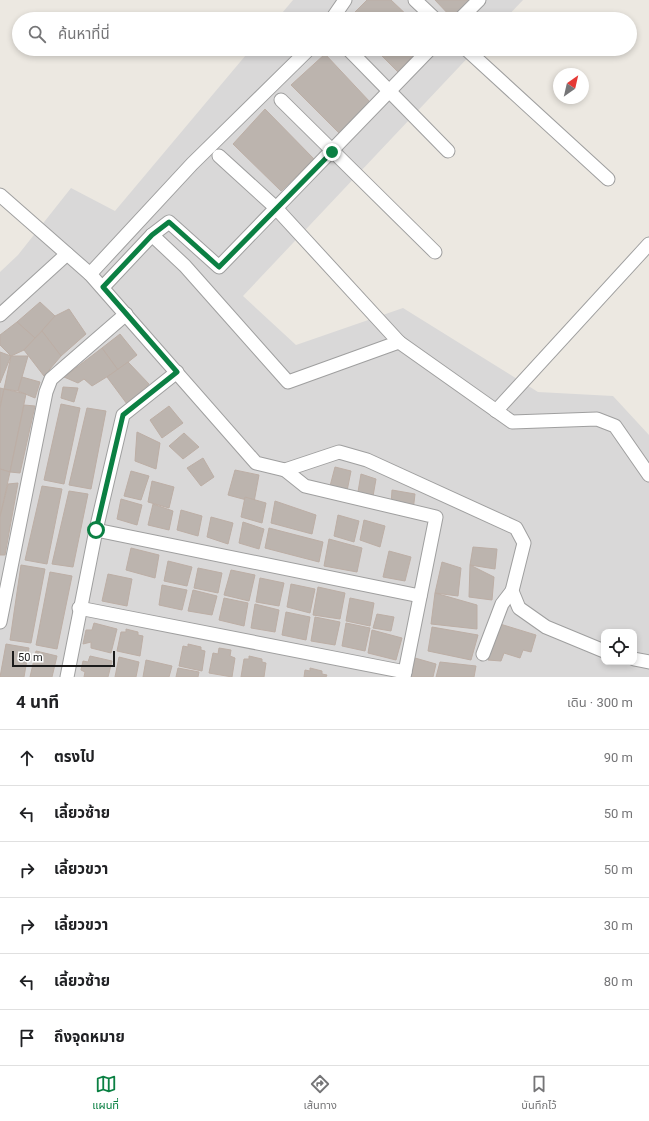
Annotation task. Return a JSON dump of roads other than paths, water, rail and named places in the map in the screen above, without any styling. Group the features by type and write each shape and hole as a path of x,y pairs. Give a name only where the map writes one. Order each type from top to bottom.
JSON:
{"street":[{"path":"337,12 345,0"},
{"path":"415,0 428,12"},
{"path":"467,12 479,0"},
{"path":"90,274 192,164 302,56"},
{"path":"355,56 448,151"},
{"path":"103,287 152,235 169,222 219,267 423,56"},
{"path":"474,56 608,179"},
{"path":"282,100 332,152 435,252"},
{"path":"219,156 275,208 399,342 512,422 597,419 615,426 649,475"},
{"path":"0,195 103,287 256,464 285,470 305,486 436,517 405,675 79,608"},
{"path":"152,235 185,266 288,382 399,342"},
{"path":"496,411 649,244"},
{"path":"0,315 67,254"},
{"path":"0,622 46,392 52,379 126,314"},
{"path":"67,677 79,608 123,415 177,372"},
{"path":"285,470 339,452 368,460 516,528 524,543 512,591 502,604 483,654"},
{"path":"96,530 420,596"},
{"path":"512,591 519,608 546,627 601,650"},
{"path":"637,660 649,662"}]}
